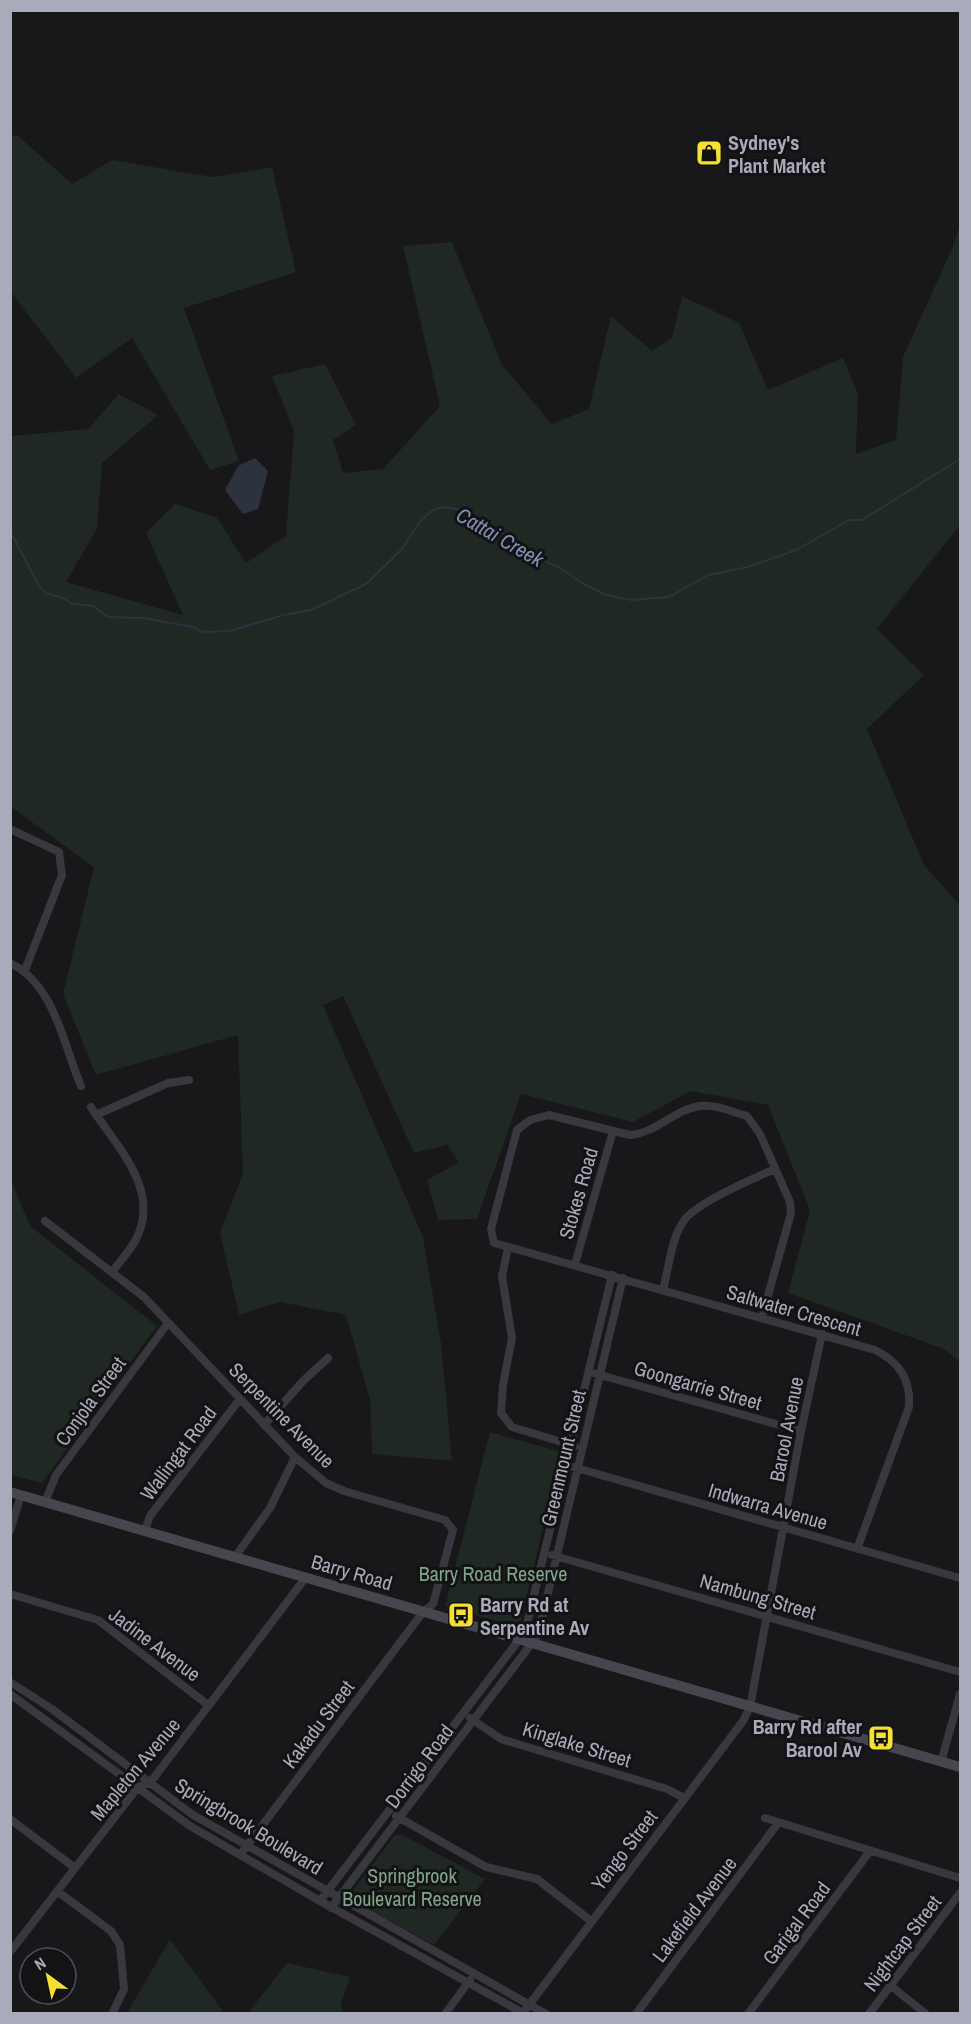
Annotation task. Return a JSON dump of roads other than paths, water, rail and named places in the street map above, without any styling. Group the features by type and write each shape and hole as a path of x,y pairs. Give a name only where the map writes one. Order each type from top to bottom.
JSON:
{"street":[{"path":"10,829 59,852 62,862 62,875 25,970"},
{"path":"10,963 25,970 42,989 81,1086"},
{"path":"113,1271 136,1240 143,1203 139,1182 132,1167 94,1111 168,1083 189,1080"},
{"path":"613,1131 630,1135 642,1134 689,1108 711,1106 747,1116 754,1124 790,1202 791,1213 762,1317"},
{"name":"Saltwater Crescent","path":"613,1131 549,1115 530,1120 517,1130 490,1229 494,1243 822,1334 888,1356 900,1368 909,1388 909,1407 858,1549"},
{"name":"Stokes Road","path":"575,1264 613,1131"},
{"path":"663,1290 679,1231 686,1218 699,1207 775,1168"},
{"name":"Serpentine Avenue","path":"45,1221 144,1297 295,1457 326,1483 344,1491 444,1520 453,1530 452,1540 433,1604 423,1612"},
{"path":"508,1248 502,1281 512,1338 503,1385 501,1413 512,1427 581,1448"},
{"name":"Greenmount Street","path":"612,1275 525,1632 526,1641 537,1635 622,1278"},
{"name":"Conjola Street","path":"45,1502 56,1475 168,1323"},
{"name":"Barool Avenue","path":"750,1707 801,1431 822,1334"},
{"path":"264,1425 303,1381 328,1358"},
{"name":"Goongarrie Street","path":"587,1371 801,1431"},
{"name":"Wallingat Road","path":"145,1530 150,1516 240,1399"},
{"path":"235,1557 270,1508 295,1457"},
{"name":"Indwarra Avenue","path":"567,1466 960,1578"},
{"path":"10,1531 16,1493"},
{"name":"Barry Road","path":"16,1493 960,1767"},
{"name":"Nambung Street","path":"546,1553 960,1672"},
{"name":"Mapleton Avenue","path":"10,1952 138,1787 150,1783 306,1577"},
{"name":"Jadine Avenue","path":"10,1594 98,1620 208,1705"},
{"name":"Kakadu Street","path":"240,1855 423,1612"},
{"name":"Dorrigo Road","path":"320,1901 464,1714 526,1641"},
{"name":"Dorrigo Road","path":"331,1908 474,1721 526,1641"},
{"name":"Springbrook Boulevard","path":"10,1682 52,1709 193,1815 338,1899 546,2013"},
{"name":"Springbrook Boulevard","path":"10,1694 190,1826 331,1908 524,2013"},
{"path":"941,1762 960,1694"},
{"name":"Yengo Street","path":"524,2013 743,1721 750,1707"},
{"name":"Kinglake Street","path":"464,1714 501,1739 667,1789 684,1798"},
{"path":"389,1811 399,1819 486,1867 537,1879 591,1921"},
{"path":"765,1818 960,1878"},
{"path":"10,1819 75,1868"},
{"name":"Lakefield Avenue","path":"636,2013 778,1823"},
{"name":"Garigal Road","path":"748,2013 870,1851"},
{"path":"57,1891 111,1931 120,1945 124,1989 112,2013"},
{"name":"Nightcap Street","path":"869,2013 960,1893"},
{"path":"10,1935 19,1941"},
{"path":"445,2013 474,1974"},
{"path":"891,1986 926,2013"}],"waterway":[{"name":"Cattai Creek","path":"10,531 39,586 47,594 61,597 73,604 93,606 108,617 143,618 193,627 203,632 229,631 284,615 311,610 366,584 401,550 421,520 433,510 444,507 461,510 501,533 521,550 560,568 606,595 631,600 669,597 708,575 748,567 796,550 849,520 862,520 960,459"}],"place":[{"name":"Sydney's Plant Market","path":"709,153"},
{"name":"Barry Rd at Serpentine Av","path":"461,1615"},
{"name":"Barry Rd after Barool Av","path":"881,1738"}],"park label":[{"name":"Barry Road Reserve","path":"493,1573"},
{"name":"Springbrook Boulevard Reserve","path":"412,1886"}]}
